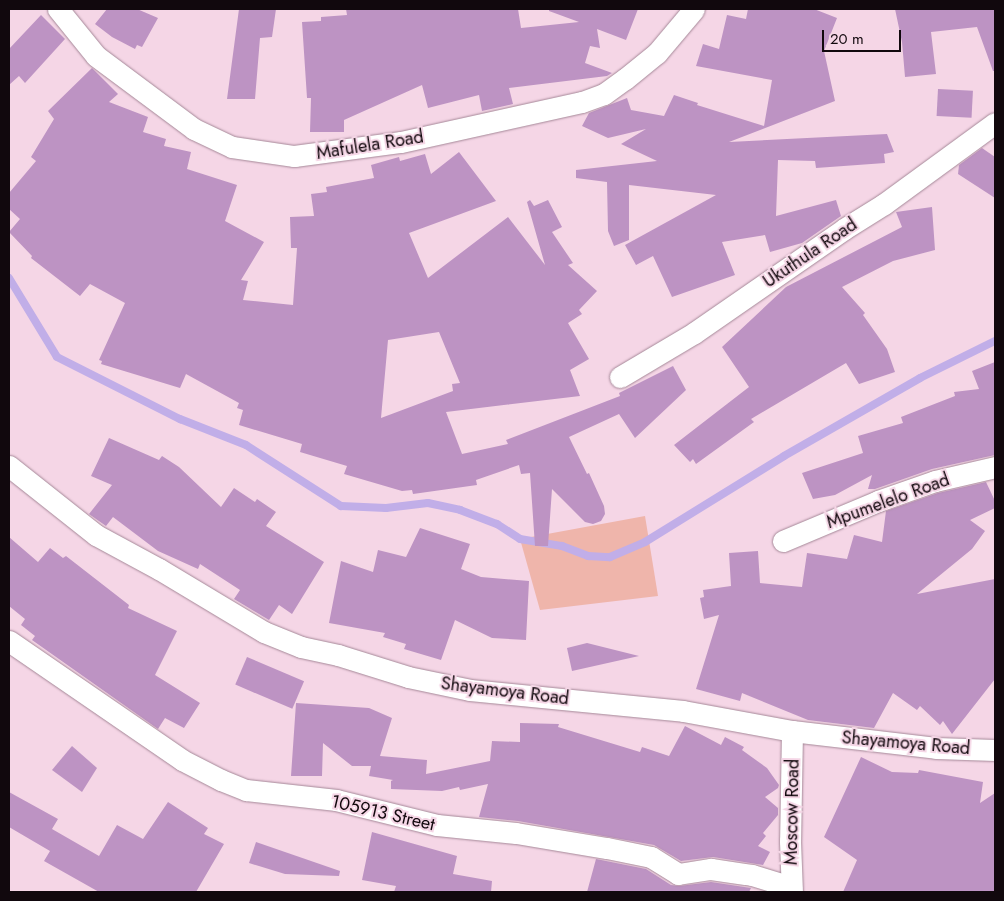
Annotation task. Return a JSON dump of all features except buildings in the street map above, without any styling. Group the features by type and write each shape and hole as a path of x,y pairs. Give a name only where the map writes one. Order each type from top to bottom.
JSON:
{"street":[{"name":"Mafulela Road","path":"58,9 96,56 194,129 232,147 294,156 402,142 582,102 604,94 657,53 694,9"},
{"name":"Ukuthula Road","path":"620,377 694,333 884,204 995,123"},
{"name":"Shayamoya Road","path":"9,466 96,535 159,569 264,632 301,647 338,655 408,677 470,690 683,711 792,732 936,748 995,750"},
{"name":"Mpumelelo Road","path":"783,542 894,495 935,481 995,467"},
{"name":"105913 Street","path":"9,641 182,760 221,780 246,790 336,800 437,825 516,833 607,848 651,857 678,874 711,869 752,875 792,890"},
{"name":"Moscow Road","path":"792,732 792,890"}],"shaded area":[{"path":"645,516 658,596 540,610 520,539"}],"waterway":[{"path":"9,278 57,357 180,419 246,445 341,506 386,508 428,503 460,510 497,524 520,539 562,546 588,556 610,557 645,542 784,456 920,378 995,341"}]}
